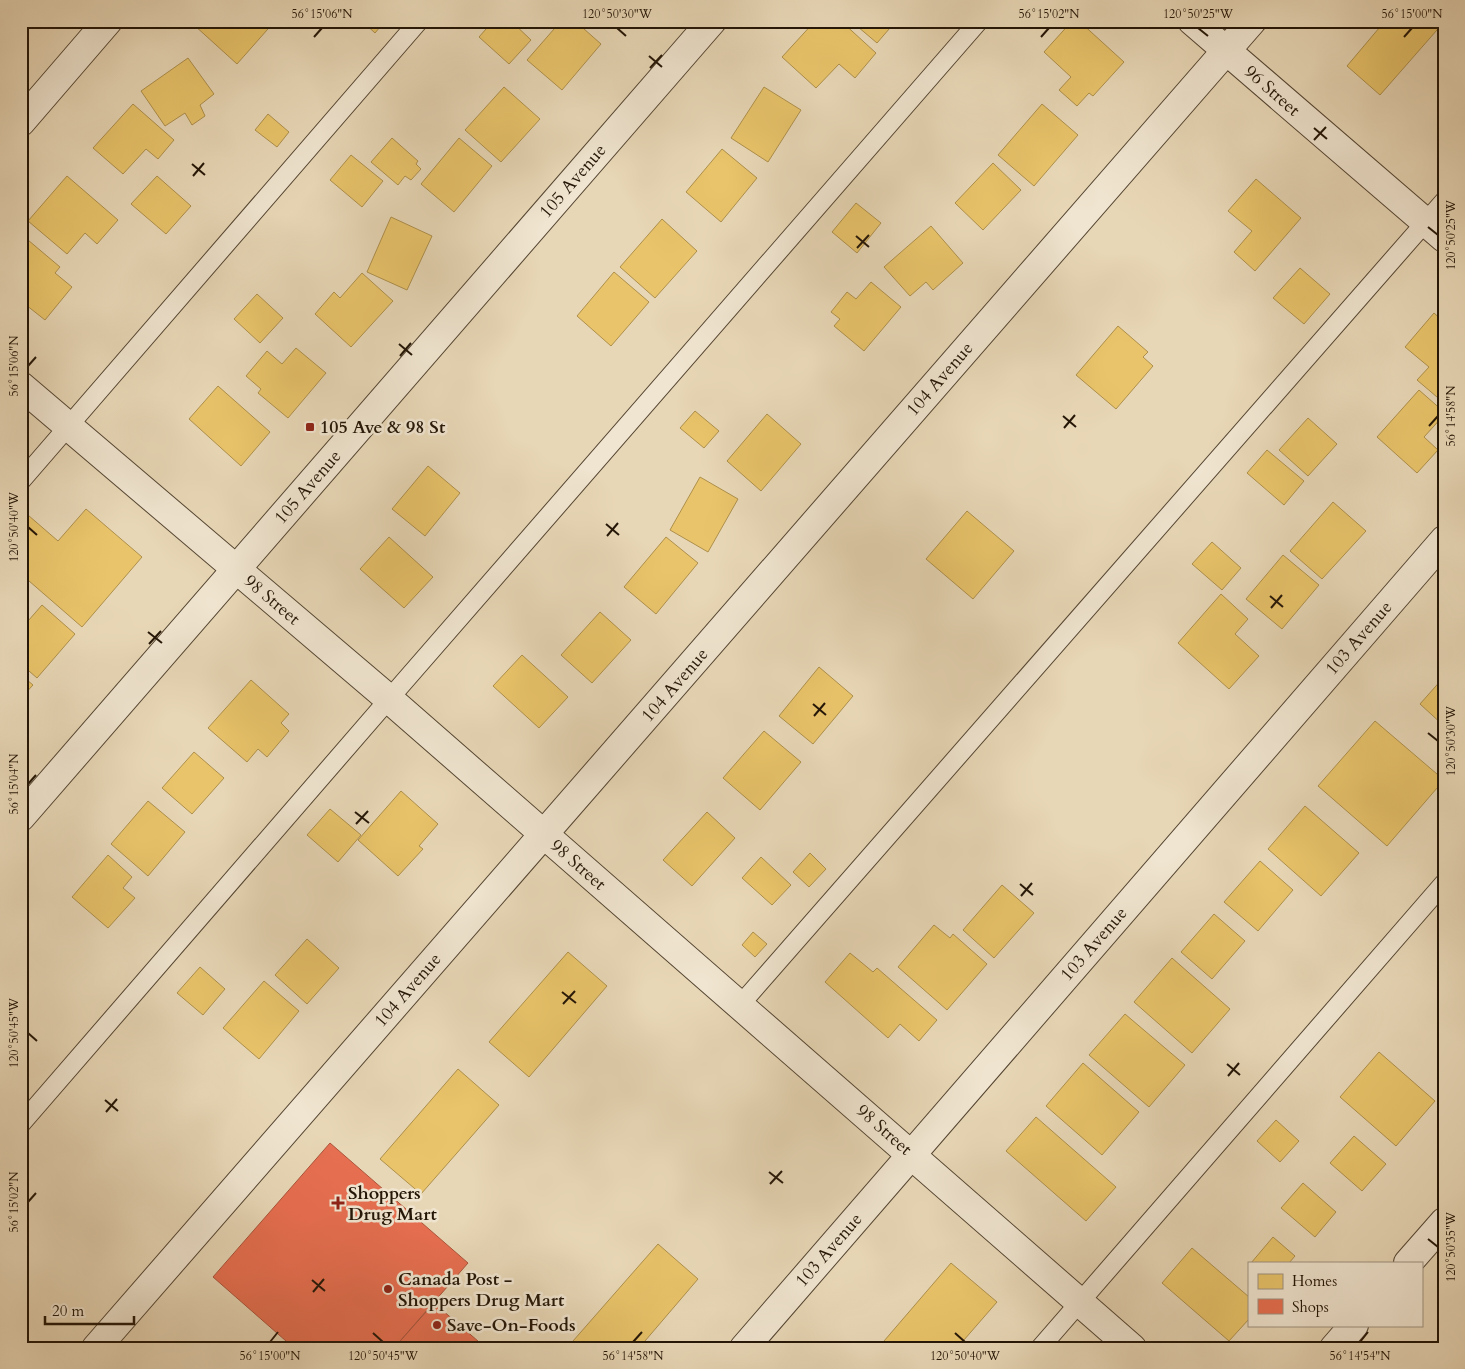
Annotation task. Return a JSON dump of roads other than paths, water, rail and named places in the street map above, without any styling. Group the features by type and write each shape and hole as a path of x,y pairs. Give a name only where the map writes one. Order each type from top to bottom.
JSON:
{"street":[{"path":"21,122 108,21"},
{"name":"105 Avenue","path":"21,817 712,21"},
{"name":"96 Street","path":"1192,21 1435,230"},
{"name":"104 Avenue","path":"96,1348 1252,21"},
{"name":"98 Street","path":"21,386 389,699 1132,1348"},
{"name":"103 Avenue","path":"744,1348 1444,540"},
{"path":"1409,1262 1444,1222"},
{"path":"1334,1348 1353,1326"}],"lane":[{"path":"21,481 419,21"},
{"path":"21,1124 979,21"},
{"path":"740,1005 1435,230 1444,201"},
{"path":"1040,1348 1444,883"}],"place":[{"name":"105 Ave & 98 St","path":"310,427"},
{"name":"Shoppers Drug Mart","path":"338,1203"},
{"name":"Canada Post - Shoppers Drug Mart","path":"388,1289"},
{"name":"Save-On-Foods","path":"437,1325"}]}
